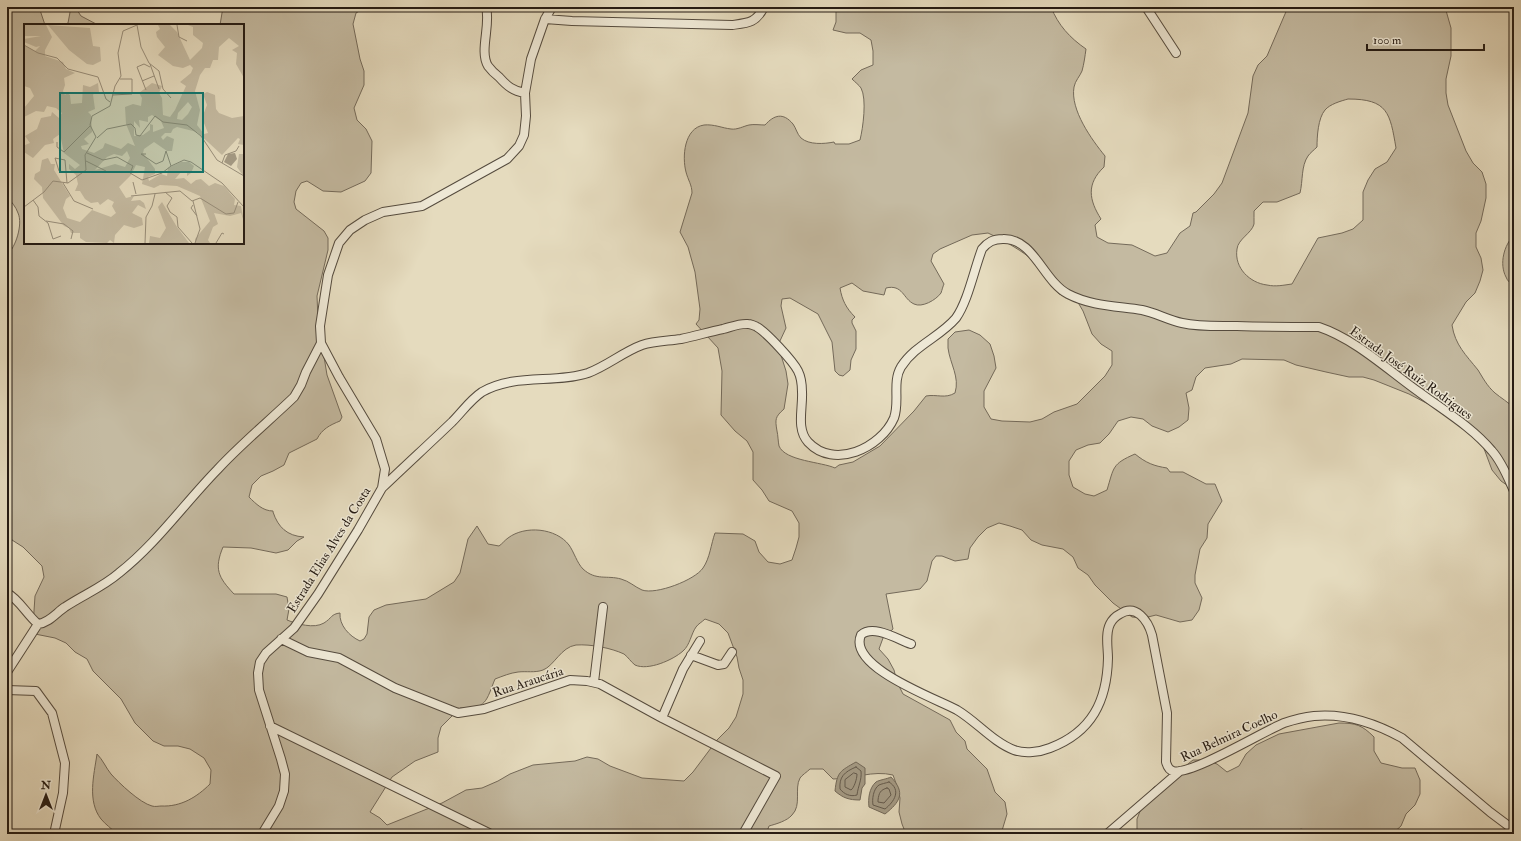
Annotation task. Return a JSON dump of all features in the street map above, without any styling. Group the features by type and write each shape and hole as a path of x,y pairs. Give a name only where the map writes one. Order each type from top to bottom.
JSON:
{"street":[{"path":"486,7 489,20 485,52 488,66 508,87 515,91 525,93"},
{"name":"Estrada Elias Alves da Costa","path":"262,834 279,806 284,791 285,774 259,690 258,673 260,662 266,652 294,628 318,594 382,488 385,469 376,439 339,377 321,343 320,326 328,275 339,243 350,230 365,220 383,212 422,206 507,159 519,146 524,135 526,116 525,93 531,59 545,19 552,7"},
{"path":"545,19 732,25 750,22 757,18 764,7"},
{"path":"1146,7 1176,52"},
{"name":"Estrada José Ruiz Rodrigues","path":"382,488 454,420 469,403 481,393 494,386 515,381 587,373 643,345 748,324 756,326 765,333 797,370 802,393 802,432 807,441 816,449 828,455 846,455 869,446 884,432 894,416 897,382 900,368 914,352 947,327 956,318 963,307 982,249 988,242 996,239 1005,239 1019,242 1027,249 1054,282 1067,293 1095,304 1143,311 1183,324 1319,328 1328,330 1352,343 1463,424 1486,443 1502,465 1514,491"},
{"path":"7,672 38,624 42,623 65,607 97,590 120,573 181,511 217,469 294,397 301,386 306,372 321,343"},
{"path":"7,593 38,624"},
{"path":"594,682 603,607"},
{"name":"Rua Belmira Coelho","path":"911,644 878,631 870,630 861,635 859,643 862,653 880,670 957,710 1002,744 1015,750 1033,752 1049,748 1068,739 1077,732 1098,709 1104,692 1108,660 1109,625 1115,617 1122,612 1133,611 1139,614 1149,625 1152,634 1167,712 1166,762 1168,768 1172,771 1180,771 1198,766 1285,722 1314,716 1348,716 1386,729 1402,738 1490,812 1514,830"},
{"name":"Rua Araucária","path":"281,639 308,652 339,658 395,688 458,713 484,709 570,680 600,684 662,718 776,776 743,834"},
{"path":"662,718 683,669 700,641"},
{"path":"691,655 718,665 724,664 732,652"},
{"path":"7,690 36,691 52,713 65,763 63,793 54,834"},
{"path":"270,726 489,832"},
{"path":"1107,834 1180,771"}],"shaded area":[{"path":"7,7 39,7 45,24 24,24 24,244 244,244 244,24 220,24 223,7 366,7 356,13 353,24 364,71 364,85 354,108 357,120 366,129 372,141 371,173 365,181 341,192 323,191 307,181 301,183 296,191 294,202 296,209 324,231 328,238 328,250 317,296 318,320 327,375 342,417 340,421 324,430 317,439 289,453 284,465 261,476 252,485 249,497 257,505 269,511 273,511 278,522 288,533 304,537 297,541 288,550 276,553 251,548 223,547 218,567 224,583 234,594 276,594 287,597 289,609 287,620 311,626 320,625 333,615 340,613 343,626 352,636 360,641 364,639 367,634 369,617 374,610 386,605 426,599 454,582 460,573 468,539 477,526 488,544 499,546 508,538 523,531 540,530 556,535 569,545 581,567 588,573 597,576 621,579 642,590 648,591 665,588 684,582 699,573 707,560 715,533 743,534 755,541 759,552 768,562 780,564 792,560 799,537 799,523 792,511 769,501 753,480 753,452 747,441 735,431 721,415 722,371 718,348 696,324 699,320 700,309 695,272 688,247 680,232 692,193 684,159 688,137 697,127 708,125 733,129 751,125 765,125 775,117 779,116 789,120 793,124 798,135 808,142 834,142 835,144 849,144 860,140 864,99 861,88 852,79 861,70 873,65 873,51 871,40 860,33 846,33 833,30 836,22 836,7 1051,7 1057,20 1065,31 1086,49 1082,71 1074,87 1074,96 1075,105 1083,124 1105,156 1104,167 1094,180 1091,192 1094,205 1101,219 1095,225 1097,237 1108,243 1132,245 1155,256 1167,253 1180,233 1190,226 1193,213 1196,212 1214,194 1222,183 1248,113 1253,76 1258,65 1267,56 1288,7 1445,7 1451,28 1451,56 1446,79 1448,105 1466,151 1473,163 1482,172 1486,184 1486,198 1481,221 1476,233 1476,247 1481,258 1483,270 1475,293 1466,302 1452,325 1453,332 1458,344 1478,370 1487,385 1514,408 1514,490 1501,481 1492,470 1483,446 1455,418 1409,394 1374,380 1326,372 1296,365 1284,360 1242,359 1231,364 1205,368 1196,377 1192,390 1186,393 1189,408 1188,420 1179,427 1168,432 1152,426 1143,419 1131,417 1118,421 1109,434 1100,443 1088,445 1076,450 1069,461 1069,475 1073,487 1085,494 1094,496 1107,490 1115,467 1122,461 1135,454 1150,464 1167,468 1170,472 1183,472 1206,484 1215,484 1222,501 1208,524 1207,538 1200,549 1195,583 1202,598 1199,610 1192,620 1180,622 1156,615 1144,618 1132,617 1113,603 1095,585 1088,575 1078,568 1073,557 1063,549 1042,545 1031,540 1022,530 999,523 987,528 978,537 970,548 968,559 955,561 942,556 936,556 932,561 927,581 920,589 886,594 893,629 883,638 879,649 888,659 894,670 897,682 903,694 950,720 956,732 965,741 967,749 987,769 995,792 1005,802 1007,814 1001,834 906,834 899,812 900,798 893,775 870,774 833,779 823,769 810,769 800,778 798,782 797,807 795,811 787,819 769,826 766,834 117,834 104,823 94,804 93,779 97,754 111,774 124,787 142,801 153,806 175,805 194,797 210,784 211,770 204,758 190,749 178,746 164,746 153,741 135,723 121,699 93,671 87,659 75,652 66,643 55,638 35,634 33,626 35,596 44,577 42,566 23,547 12,540 8,533 9,525 7,518 7,255 16,241 20,223 17,211 7,197","holes":["1348,99 1372,102 1385,110 1392,126 1396,148 1387,162 1375,169 1368,180 1363,192 1363,220 1353,229 1318,238 1292,284 1274,286 1261,284 1249,278 1244,273 1238,262 1237,249 1242,239 1253,227 1254,211 1263,202 1277,202 1300,193 1304,164 1308,156 1317,147 1318,128 1323,113 1330,106 1336,103","988,233 1029,257 1047,274 1054,283 1059,294 1076,299 1083,311 1092,334 1101,344 1112,351 1112,365 1105,376 1077,404 1054,412 1042,419 1030,422 991,419 984,407 984,391 996,368 990,344 980,335 969,330 955,332 948,339 949,354 956,381 955,393 948,396 926,396 914,411 880,446 853,462 839,465 835,468 796,458 783,451 779,446 776,427 777,416 784,409 788,384 786,371 779,349 779,343 786,328 781,306 782,299 790,298 818,314 832,342 835,371 839,375 843,376 850,370 851,360 856,349 856,331 852,323 852,320 855,317 845,304 840,288 852,283 863,291 884,295 886,288 892,287 899,290 910,302 914,304 921,305 929,303 941,293 944,284 931,261 933,254 940,249 972,235","705,619 719,624 728,633 737,657 743,680 743,694 736,717 729,728 717,740 693,772 684,781 642,778 610,766 598,759 587,757 575,761 533,765 510,774 482,788 466,790 442,803 387,825 380,818 370,812 392,777 415,761 438,752 438,738 441,727 460,708 469,708 481,705 490,693 495,679 515,672 543,670 551,665 566,649 576,645 607,648 624,654 635,665 647,667 653,666 667,661 683,651 696,627"]},
{"path":"71,7 75,7 81,16 96,24 66,24 68,23"},
{"path":"1514,235 1514,287 1508,281 1504,272 1503,261 1505,249 1510,239"},
{"path":"1339,723 1358,726 1366,730 1374,737 1374,751 1381,763 1402,768 1415,768 1420,780 1420,794 1415,805 1406,814 1401,826 1392,834 1312,832 1301,829 1289,834 1137,834 1137,819 1146,796 1154,787 1165,782 1193,760 1205,760 1217,764 1227,772 1239,766 1246,754 1256,745 1279,734"}],"water":[{"path":"856,762 865,768 865,784 862,788 860,800 846,798 835,791 840,773"},
{"path":"891,777 896,783 900,793 897,801 885,814 869,807 870,790 876,782"}]}
